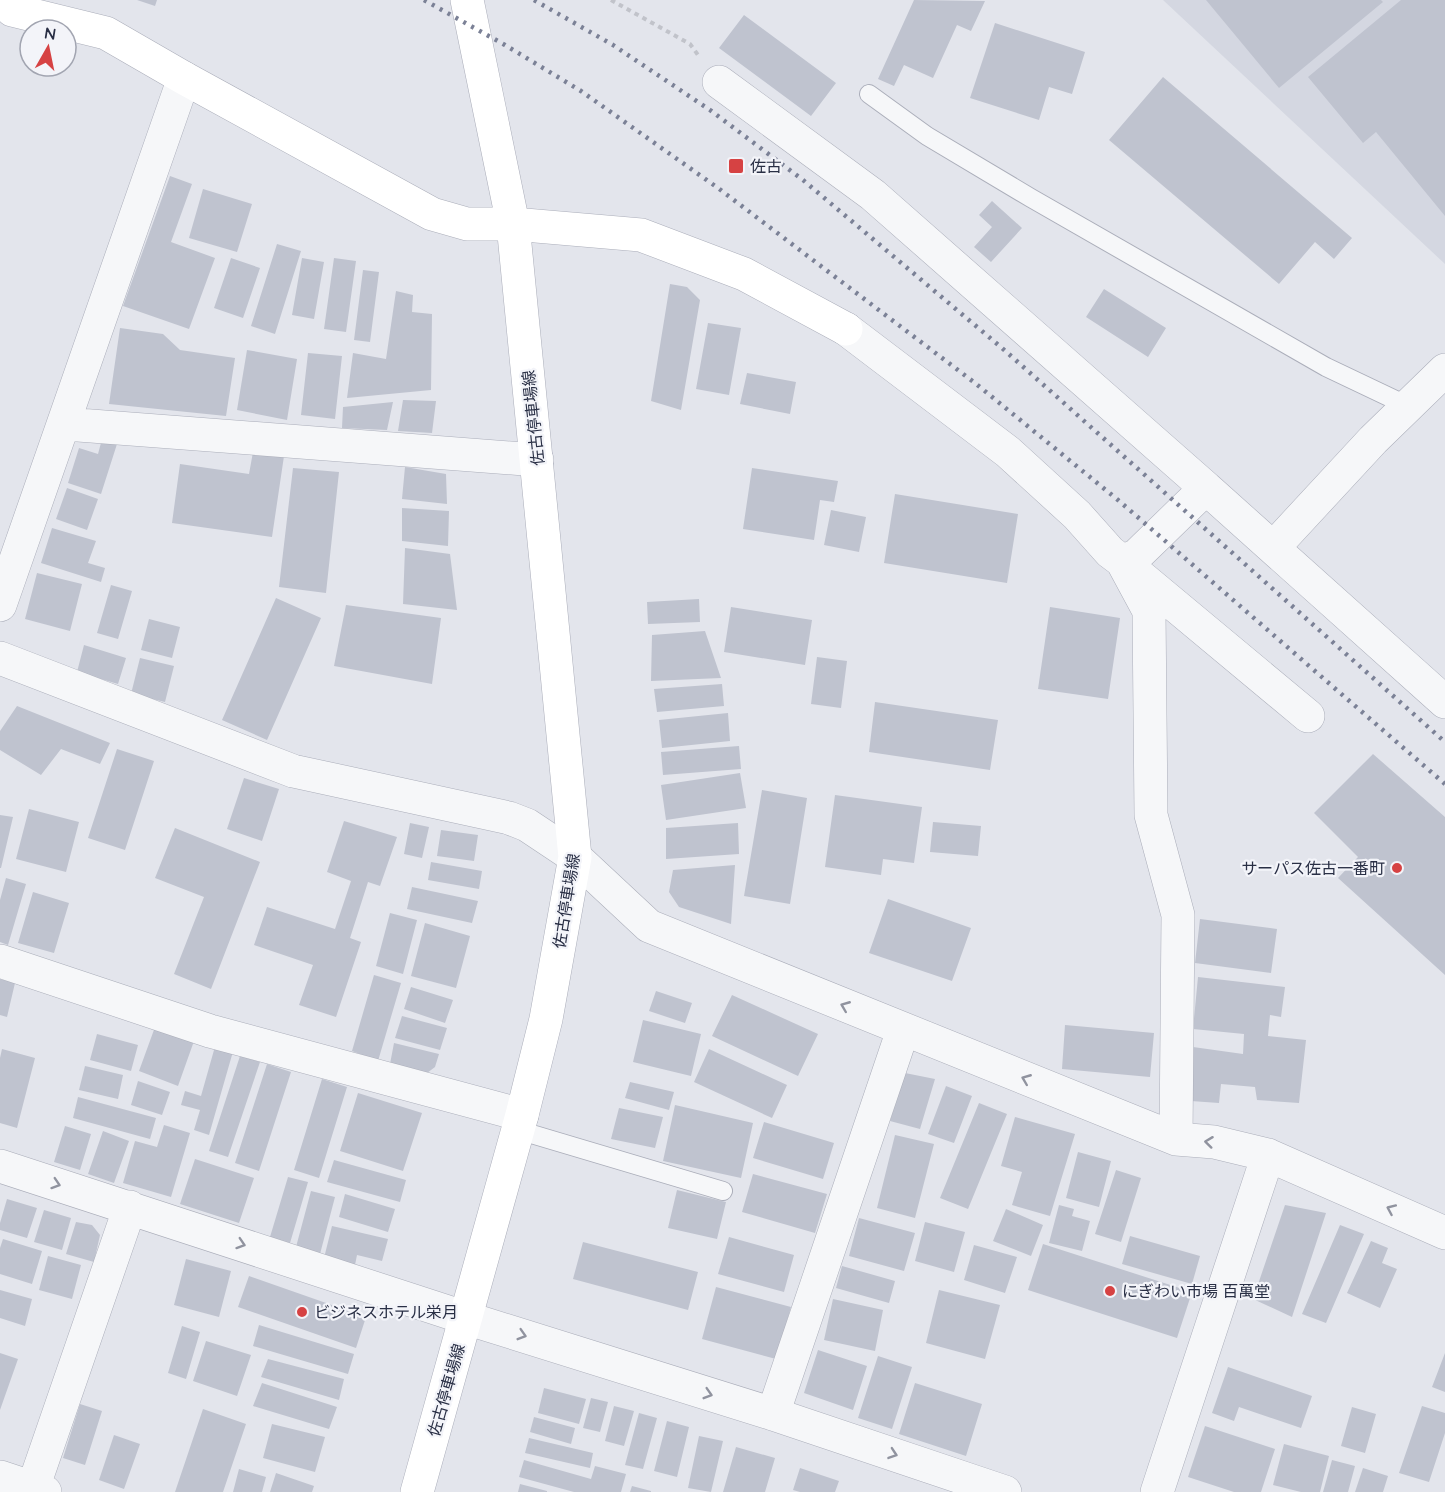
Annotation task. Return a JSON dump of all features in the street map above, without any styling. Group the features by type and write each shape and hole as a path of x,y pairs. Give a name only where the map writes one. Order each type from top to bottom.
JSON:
{"main road":[{"name":"佐古停車場線","path":"417,1492 520,1122 546,1019 575,857 513,224 467,0"},
{"path":"6,10 106,33 432,214 467,224 513,224 641,235 744,274 846,329"}],"street":[{"path":"0,605 184,78"},
{"path":"719,82 873,195 1445,702"},
{"path":"846,329 1008,452 1077,515 1110,552 1308,716"},
{"path":"1273,548 1373,440 1445,370"},
{"path":"65,424 537,460"},
{"path":"1122,561 1136,556 1206,488"},
{"path":"1122,561 1149,611 1151,815 1178,915 1176,1139"},
{"path":"0,658 293,771 509,818 527,825 575,857 649,926 1176,1139 1214,1142 1268,1155 1445,1233"},
{"path":"0,961 210,1030 520,1122"},
{"path":"773,1414 903,1030"},
{"path":"1157,1492 1268,1155"},
{"path":"0,1166 466,1318 773,1414 1005,1492"},
{"path":"0,1477 39,1490 130,1207"}],"lane":[{"path":"869,94 927,136 1031,198 1326,367 1408,406"},
{"path":"520,1122 723,1191"}],"path":[{"path":"611,0 690,44 719,82"}],"shaded area":[{"path":"1163,0 1445,0 1445,264"}],"building":[{"path":"137,0 157,0 155,6"},
{"path":"914,0 985,1 971,31 957,25 933,78 904,65 894,86 878,79"},
{"path":"1206,0 1381,0 1383,2 1279,88"},
{"path":"1401,0 1445,0 1445,216 1376,132 1363,143 1308,77"},
{"path":"744,15 836,83 811,116 719,48"},
{"path":"995,23 1085,52 1072,94 1049,87 1039,120 970,98"},
{"path":"1163,77 1352,238 1334,259 1315,242 1279,284 1109,140"},
{"path":"170,176 192,184 171,242 215,258 189,329 123,306"},
{"path":"203,189 252,204 237,252 189,238"},
{"path":"992,201 1022,228 991,262 974,247 992,227 979,215"},
{"path":"277,244 301,251 275,334 251,326"},
{"path":"231,258 260,268 243,318 214,308"},
{"path":"302,258 324,262 314,319 292,315"},
{"path":"334,258 356,261 346,332 324,329"},
{"path":"363,270 379,272 370,342 354,340"},
{"path":"670,284 687,287 700,300 681,410 651,401"},
{"path":"1104,289 1166,328 1148,357 1086,317"},
{"path":"396,291 413,295 412,312 432,314 431,390 347,398 353,353 386,359"},
{"path":"708,323 741,328 729,395 696,389"},
{"path":"120,328 163,334 180,350 235,358 226,416 109,404"},
{"path":"247,350 297,359 287,420 237,410"},
{"path":"308,353 342,356 335,419 301,415"},
{"path":"747,373 796,382 790,414 740,404"},
{"path":"403,400 436,401 432,433 398,431"},
{"path":"393,402 387,430 342,428 343,407"},
{"path":"102,439 117,444 101,494 68,483 79,448 98,454"},
{"path":"253,452 284,456 272,537 172,523 180,464 249,474"},
{"path":"405,467 446,474 447,504 402,499"},
{"path":"293,468 339,472 326,593 279,587"},
{"path":"752,468 838,481 834,502 820,500 814,540 743,529"},
{"path":"67,488 98,499 87,530 56,519"},
{"path":"895,494 1018,514 1007,583 884,563"},
{"path":"402,508 449,511 448,546 402,541"},
{"path":"831,510 866,517 859,552 824,545"},
{"path":"52,528 96,541 88,563 105,568 101,582 41,563"},
{"path":"405,548 450,554 457,610 403,604"},
{"path":"37,573 82,584 70,631 25,619"},
{"path":"111,585 132,591 118,639 97,633"},
{"path":"276,598 321,618 267,740 222,720"},
{"path":"699,599 700,622 648,624 647,602"},
{"path":"346,605 441,618 432,684 334,666"},
{"path":"731,607 812,620 805,665 724,652"},
{"path":"1050,607 1120,618 1108,699 1038,689"},
{"path":"149,619 180,627 172,658 141,650"},
{"path":"705,631 721,678 651,681 652,635"},
{"path":"84,645 126,658 118,684 77,672"},
{"path":"817,657 847,661 841,708 811,704"},
{"path":"140,658 174,666 165,702 131,694"},
{"path":"722,684 724,706 657,712 654,689"},
{"path":"875,702 998,720 990,770 869,752"},
{"path":"17,706 110,743 100,764 61,749 41,775 0,750 0,731"},
{"path":"728,713 730,741 662,748 659,720"},
{"path":"739,746 741,769 663,775 661,752"},
{"path":"117,749 154,761 125,850 88,838"},
{"name":"サーパス佐古一番町","path":"1373,754 1445,817 1445,975 1338,878 1358,857 1314,813"},
{"path":"740,773 746,808 666,820 661,785"},
{"path":"244,778 279,789 262,841 227,829"},
{"path":"762,790 807,798 790,904 744,896"},
{"path":"835,795 922,807 914,863 883,859 881,875 825,867"},
{"path":"29,809 79,822 66,872 16,859"},
{"path":"0,815 13,817 1,868 0,868"},
{"path":"344,821 397,837 380,886 368,882 350,938 361,942 336,1017 299,1005 313,965 254,945 267,907 335,929 351,881 327,872"},
{"path":"933,822 981,826 978,856 930,852"},
{"path":"410,823 429,827 422,858 404,854"},
{"path":"738,823 739,854 666,859 666,828"},
{"path":"175,828 260,862 211,989 174,974 204,897 155,878"},
{"path":"441,830 478,835 474,861 437,856"},
{"path":"431,862 482,871 479,889 428,880"},
{"path":"735,865 731,924 679,907 669,892 673,870"},
{"path":"6,878 26,884 8,945 0,942 0,900"},
{"path":"412,887 478,901 472,923 407,909"},
{"path":"33,892 69,903 54,953 18,943"},
{"path":"888,899 971,928 952,981 869,953"},
{"path":"390,913 417,920 403,974 376,966"},
{"path":"1200,919 1277,929 1271,973 1195,963"},
{"path":"425,923 470,936 456,988 411,976"},
{"path":"374,975 401,983 378,1061 352,1051"},
{"path":"1198,977 1285,987 1281,1017 1270,1015 1268,1036 1306,1040 1299,1103 1257,1100 1255,1087 1221,1084 1219,1103 1191,1101 1193,1047 1243,1054 1244,1034 1193,1029"},
{"path":"0,979 15,983 7,1017 0,1015"},
{"path":"411,987 453,1000 445,1023 404,1009"},
{"path":"656,991 692,1003 685,1023 649,1011"},
{"path":"732,995 818,1034 798,1076 712,1036"},
{"path":"402,1016 447,1028 440,1050 395,1038"},
{"path":"643,1020 701,1034 691,1076 633,1062"},
{"path":"1065,1025 1154,1033 1150,1077 1062,1069"},
{"path":"155,1027 194,1041 178,1086 139,1071"},
{"path":"97,1034 138,1045 131,1071 90,1060"},
{"path":"216,1043 234,1048 209,1135 194,1130 200,1110 181,1105 185,1091 201,1096"},
{"path":"394,1043 439,1054 435,1067 427,1073 390,1064"},
{"path":"2,1049 35,1058 17,1128 0,1123"},
{"path":"709,1049 787,1085 772,1118 694,1082"},
{"path":"240,1056 260,1062 228,1157 209,1151"},
{"path":"267,1064 291,1072 259,1171 235,1163"},
{"path":"85,1066 123,1075 118,1099 79,1090"},
{"path":"905,1073 935,1079 920,1129 890,1121"},
{"path":"322,1079 347,1087 319,1178 294,1170"},
{"path":"138,1081 170,1092 162,1115 131,1105"},
{"path":"630,1082 674,1092 669,1110 625,1098"},
{"path":"946,1086 972,1096 954,1143 928,1134"},
{"path":"358,1093 422,1113 403,1171 340,1151"},
{"path":"78,1097 156,1118 150,1139 73,1118"},
{"path":"979,1103 1007,1114 968,1209 940,1198"},
{"path":"675,1105 753,1123 741,1178 663,1161"},
{"path":"619,1108 663,1117 655,1148 611,1139"},
{"path":"1015,1117 1075,1134 1050,1216 1012,1205 1022,1172 1001,1166"},
{"path":"764,1122 834,1143 823,1179 753,1158"},
{"path":"164,1125 190,1133 171,1197 123,1183 135,1141 157,1147"},
{"path":"65,1126 91,1134 80,1170 54,1162"},
{"path":"103,1131 129,1141 114,1183 88,1174"},
{"path":"895,1135 934,1144 915,1218 877,1208"},
{"path":"1078,1152 1111,1161 1099,1207 1066,1198"},
{"path":"195,1159 254,1178 239,1223 180,1204"},
{"path":"334,1160 406,1180 400,1202 327,1182"},
{"path":"1116,1170 1141,1178 1121,1242 1095,1234"},
{"path":"753,1174 827,1194 815,1233 742,1212"},
{"path":"288,1177 308,1182 290,1243 270,1237"},
{"path":"677,1190 726,1202 717,1239 668,1228"},
{"path":"311,1191 335,1197 320,1254 296,1247"},
{"path":"345,1194 395,1209 388,1232 339,1217"},
{"path":"7,1199 37,1208 27,1238 0,1230"},
{"path":"1059,1205 1074,1209 1072,1216 1090,1221 1082,1251 1049,1243"},
{"path":"1285,1205 1326,1213 1292,1317 1253,1299"},
{"path":"1006,1209 1043,1225 1031,1256 993,1241"},
{"path":"44,1210 71,1218 62,1250 34,1242"},
{"path":"859,1218 915,1233 904,1271 849,1256"},
{"path":"76,1222 92,1225 100,1235 94,1262 66,1254"},
{"path":"925,1222 965,1232 954,1272 915,1261"},
{"path":"1340,1225 1364,1234 1326,1323 1302,1314"},
{"path":"332,1226 388,1239 382,1261 357,1255 355,1265 324,1258"},
{"path":"1130,1236 1200,1256 1192,1284 1122,1264"},
{"path":"729,1237 794,1255 784,1292 718,1274"},
{"path":"3,1239 42,1251 32,1284 0,1274 0,1248"},
{"path":"1371,1241 1388,1248 1382,1263 1397,1269 1380,1308 1347,1293"},
{"path":"583,1242 698,1272 688,1310 573,1279"},
{"name":"にぎわい市場 百萬堂","path":"1043,1244 1192,1292 1177,1338 1028,1290"},
{"path":"974,1245 1017,1257 1005,1293 964,1280"},
{"path":"48,1256 81,1265 72,1299 39,1290"},
{"path":"186,1259 231,1271 219,1317 174,1305"},
{"path":"842,1266 895,1281 889,1303 836,1288"},
{"name":"ビジネスホテル栄月","path":"249,1276 366,1317 356,1348 238,1307"},
{"path":"716,1287 791,1307 776,1359 702,1339"},
{"path":"0,1290 32,1299 25,1326 0,1318"},
{"path":"939,1290 1000,1305 985,1359 926,1343"},
{"path":"833,1299 883,1310 875,1351 824,1340"},
{"path":"259,1325 354,1354 348,1374 253,1346"},
{"path":"182,1326 200,1332 186,1379 168,1373"},
{"path":"206,1341 251,1355 237,1396 193,1381"},
{"path":"818,1350 867,1366 853,1410 804,1393"},
{"path":"0,1353 18,1359 0,1410"},
{"path":"1445,1353 1445,1392 1432,1387"},
{"path":"878,1356 912,1367 892,1429 858,1418"},
{"path":"268,1359 344,1379 339,1400 261,1377"},
{"path":"1228,1367 1312,1396 1301,1428 1239,1407 1234,1421 1212,1413"},
{"path":"262,1383 337,1407 329,1429 253,1406"},
{"path":"915,1383 982,1404 966,1456 899,1434"},
{"path":"544,1388 586,1399 579,1424 538,1413"},
{"path":"591,1398 608,1402 600,1432 583,1428"},
{"path":"80,1404 102,1411 85,1465 63,1458"},
{"path":"614,1406 634,1411 624,1446 605,1441"},
{"path":"1422,1406 1445,1413 1445,1433 1429,1482 1399,1473"},
{"path":"1352,1407 1376,1414 1365,1453 1341,1446"},
{"path":"203,1409 246,1424 223,1492 175,1492"},
{"path":"639,1413 657,1418 643,1469 625,1465"},
{"path":"534,1417 575,1428 571,1444 530,1432"},
{"path":"667,1421 689,1427 677,1477 654,1471"},
{"path":"272,1424 325,1437 315,1472 263,1458"},
{"path":"1205,1426 1275,1449 1261,1492 1234,1492 1188,1477"},
{"path":"114,1435 140,1444 124,1489 99,1480"},
{"path":"699,1436 723,1441 711,1492 688,1488"},
{"path":"529,1438 593,1453 590,1468 525,1453"},
{"path":"1284,1444 1329,1456 1320,1492 1301,1492 1273,1485"},
{"path":"736,1447 775,1458 765,1492 723,1492"},
{"path":"524,1460 591,1479 595,1466 626,1474 621,1492 574,1492 519,1477"},
{"path":"1332,1460 1355,1466 1348,1492 1323,1492"},
{"path":"800,1468 839,1481 835,1492 793,1490"},
{"path":"1363,1468 1388,1476 1383,1492 1355,1492"},
{"path":"239,1469 266,1477 262,1492 233,1492"},
{"path":"276,1473 314,1486 312,1492 270,1492"},
{"path":"520,1484 547,1491 547,1492 518,1492"},
{"path":"632,1486 651,1491 651,1492 630,1492"}],"railway":[{"path":"424,0 581,91 718,188 975,383 1118,500 1445,784"},
{"path":"534,0 613,45 710,110 803,180 1002,348 1445,742"}],"place":[{"name":"佐古","path":"736,166"},
{"name":"サーパス佐古一番町","path":"1397,868"},
{"name":"にぎわい市場 百萬堂","path":"1110,1291"},
{"name":"ビジネスホテル栄月","path":"302,1312"}]}
